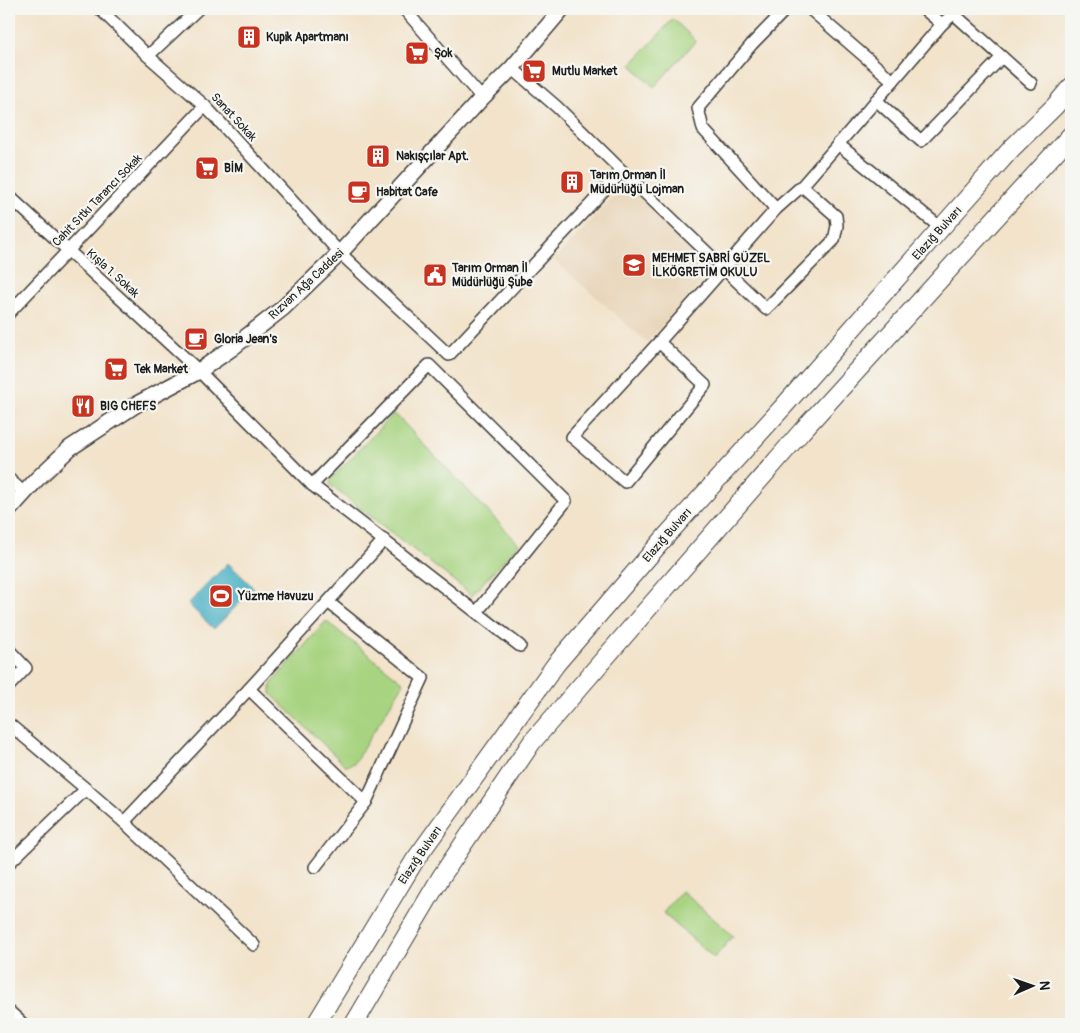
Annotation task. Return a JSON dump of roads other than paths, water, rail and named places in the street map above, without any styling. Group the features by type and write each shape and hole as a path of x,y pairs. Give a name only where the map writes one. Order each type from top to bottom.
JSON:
{"main road":[{"name":"Elazığ Bulvarı","path":"316,1024 415,860 556,664 666,535 790,399 1012,148 1055,106 1071,87"},
{"path":"354,1024 441,877 532,742 802,431 1071,135"}],"street":[{"name":"Sanat Sokak","path":"100,9 148,56 205,106 340,253 449,355 622,172"},
{"path":"148,56 198,9"},
{"path":"404,9 482,98"},
{"name":"Rızvan Ağa Caddesi","path":"9,510 70,448 136,404 199,371 283,308 340,253 482,98 512,68 562,9"},
{"path":"776,209 703,129 698,108 752,44 786,9"},
{"path":"810,9 893,81"},
{"path":"924,9 942,24"},
{"path":"659,342 705,384 624,482 572,437 776,209 802,186 942,24 957,12 1031,83"},
{"path":"876,100 921,141 1002,57"},
{"path":"512,68 557,107 622,172 766,309 834,240 837,226 836,216 802,186"},
{"name":"Cahit Sıtkı Tarancı Sokak","path":"9,312 205,106"},
{"path":"838,144 941,228"},
{"name":"Kışla 1. Sokak","path":"9,196 199,371 312,486 520,646"},
{"path":"312,486 429,365 566,501 477,612"},
{"path":"9,479 24,493"},
{"path":"124,822 249,689 384,540"},
{"path":"316,867 366,802 423,678 328,602"},
{"path":"9,650 26,668 9,686"},
{"path":"249,689 366,802"},
{"path":"9,724 124,822 254,945"},
{"path":"9,863 86,789"},
{"path":"9,1014 20,1024"}],"water":[{"name":"Yüzme Havuzu","path":"228,563 254,588 214,629 188,604"}],"place":[{"name":"Kupik Apartmanı","path":"249,37"},
{"name":"Şok","path":"417,53"},
{"name":"Mutlu Market","path":"534,71"},
{"name":"Nakışçılar Apt.","path":"378,156"},
{"name":"BİM","path":"207,168"},
{"name":"Tarım Orman İl Müdürlüğü Lojman","path":"572,182"},
{"name":"Habitat Cafe","path":"359,192"},
{"name":"MEHMET SABRİ GÜZEL İLKÖGRETİM OKULU","path":"634,265"},
{"name":"Tarım Orman İl Müdürlüğü Şube","path":"435,275"},
{"name":"Gloria Jean's","path":"196,339"},
{"name":"Tek Market","path":"116,369"},
{"name":"BIG CHEFS","path":"83,406"},
{"name":"Yüzme Havuzu","path":"221,596"}]}
